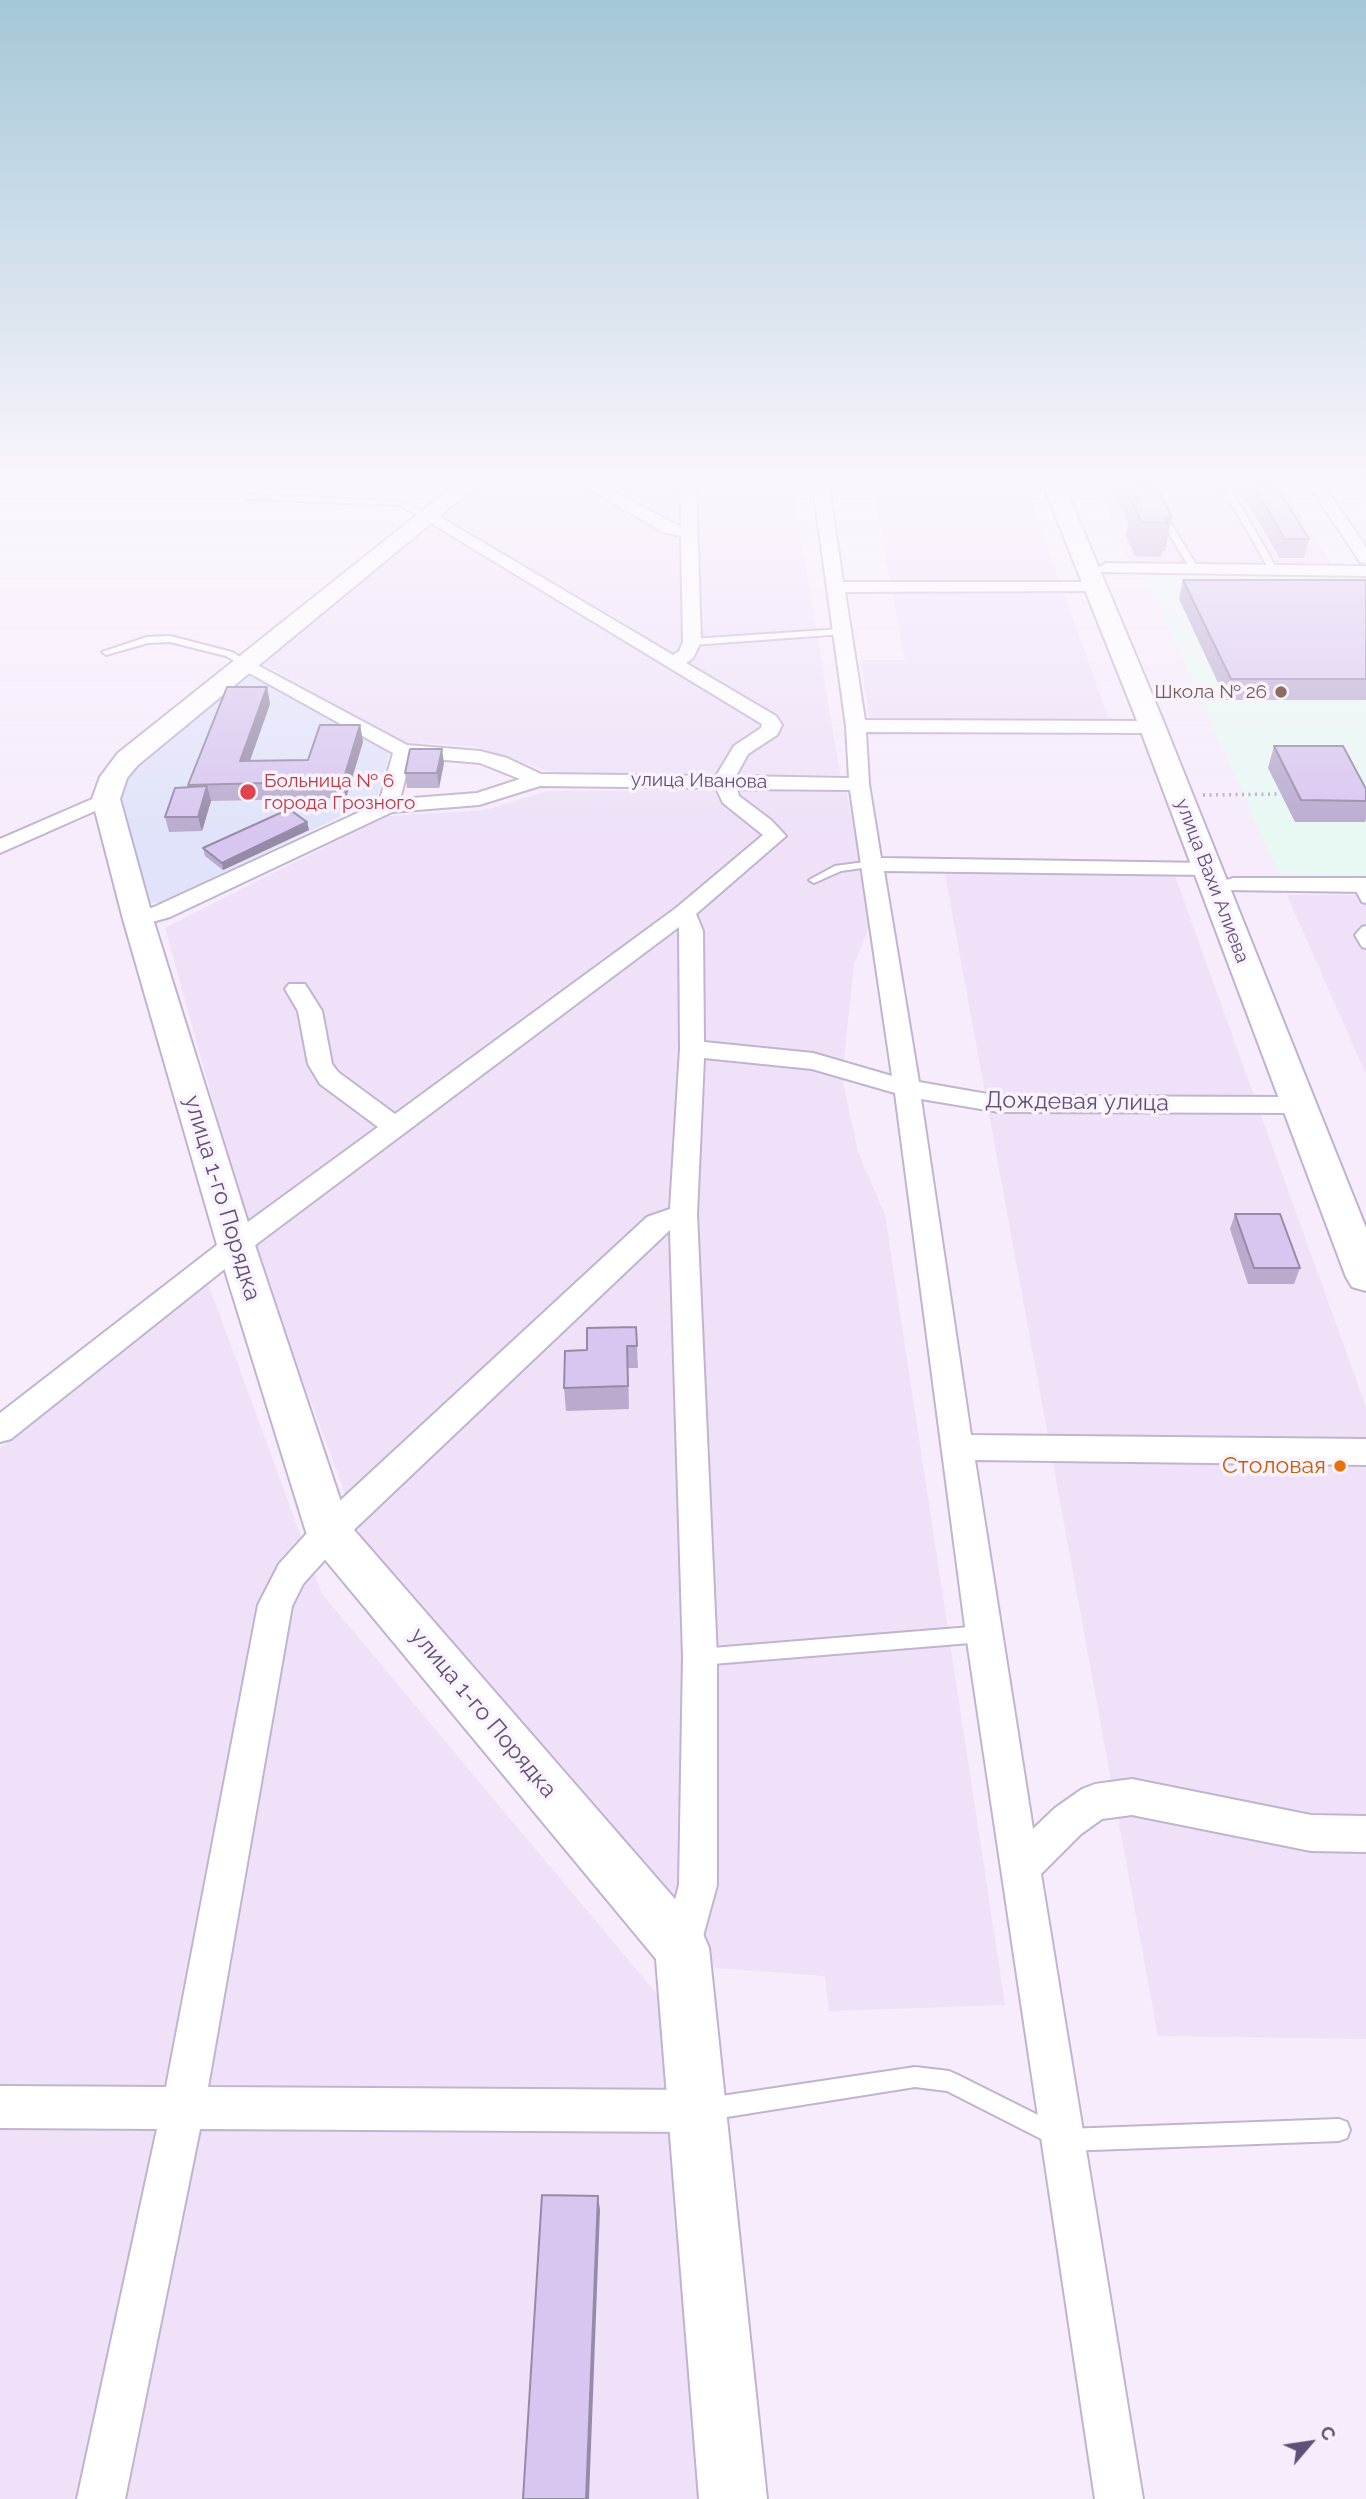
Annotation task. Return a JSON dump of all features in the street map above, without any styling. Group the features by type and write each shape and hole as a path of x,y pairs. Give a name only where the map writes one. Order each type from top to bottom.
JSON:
{"main road":[{"path":"106,799 114,777 128,760 180,715 321,604"},
{"name":"улица Вахи Алиева","path":"1110,604 1152,727 1366,1277"},
{"name":"улица Вахи Алиева","path":"1113,604 1198,796 1366,1212"},
{"name":"улица 1-го Порядка","path":"106,799 138,919 236,1245 329,1532 682,1948"},
{"path":"682,1948 733,2499"}],"street":[{"path":"0,1430 236,1245 684,913 775,836 764,824 730,799 724,781 729,766 741,750 770,730 772,725 574,604"},
{"path":"674,663 687,654 692,642 691,604"},
{"path":"837,604 856,726 859,784 907,1088 983,1634 1065,2140 1119,2499"},
{"path":"138,919 162,912 388,806 403,751 246,664"},
{"path":"856,726 1152,727"},
{"name":"улица Иванова","path":"403,751 480,757 500,762 538,780"},
{"name":"улица Иванова","path":"388,806 479,799 538,780 859,784"},
{"path":"0,847 106,799"},
{"path":"872,864 1208,869"},
{"path":"1234,885 1363,890"},
{"path":"682,1948 698,1885 700,1657 683,1214 692,1049 692,931 684,913"},
{"path":"297,989 310,1011 320,1064 329,1078 395,1127"},
{"name":"Дождевая улица","path":"692,1049 813,1060 907,1088 999,1104 1299,1105"},
{"path":"101,2499 183,2109 275,1605 291,1574 329,1532 657,1224 683,1214"},
{"path":"959,1447 1366,1452"},
{"path":"1021,1867 1068,1821 1095,1802 1132,1797 1311,1833 1366,1834"},
{"path":"0,2107 696,2111"}],"lane":[{"path":"692,642 841,632"},
{"path":"106,652 148,640 170,639 229,654 246,664"},
{"path":"814,880 839,868 872,864"},
{"path":"1366,929 1361,935 1366,945"},
{"path":"700,1657 983,1634"},
{"path":"696,2111 915,2077 949,2081 1065,2140 1339,2130"}],"path":[{"path":"1198,796 1281,794"}],"shaded area":[{"path":"330,604 812,604 840,775 562,775 473,746 399,742 258,661"},
{"path":"895,604 1068,604 1110,722 869,720 861,660 905,660"},
{"name":"Школа № 26","path":"1157,604 1366,604 1366,875 1279,874"},
{"name":"Больница № 6 города Грозного","path":"253,672 390,751 377,799 161,902 150,903 143,898 116,785 235,675"},
{"path":"846,790 872,919 854,964 842,1077 858,1152 885,1215 1005,2005 829,2011 825,1976 716,1968 361,1536 254,1249 165,928 386,816 485,810 547,791"},
{"path":"945,874 1175,876 1366,1407 1366,2039 1158,2036"},
{"path":"1287,895 1366,895 1366,1074"},
{"path":"208,1283 322,1594 661,1999 709,2499 0,2499 0,1448"}],"building":[{"path":"1194,604 1366,604 1366,679 1231,679"},
{"path":"227,687 267,687 240,761 308,760 320,725 360,725 343,781 188,785"},
{"path":"1274,746 1343,746 1366,789 1366,801 1301,800"},
{"path":"410,749 442,749 437,773 405,773"},
{"path":"207,786 198,817 165,817 175,788"},
{"path":"289,809 307,822 222,863 203,848"},
{"path":"1235,1214 1280,1214 1300,1268 1254,1268"},
{"path":"636,1327 637,1346 627,1346 628,1386 564,1388 565,1351 587,1350 587,1328"},
{"path":"542,2195 598,2196 586,2499 523,2499"}],"place":[{"name":"Школа № 26","path":"1281,692"},
{"name":"Больница № 6 города Грозного","path":"248,792"},
{"name":"Столовая","path":"1340,1466"}]}
